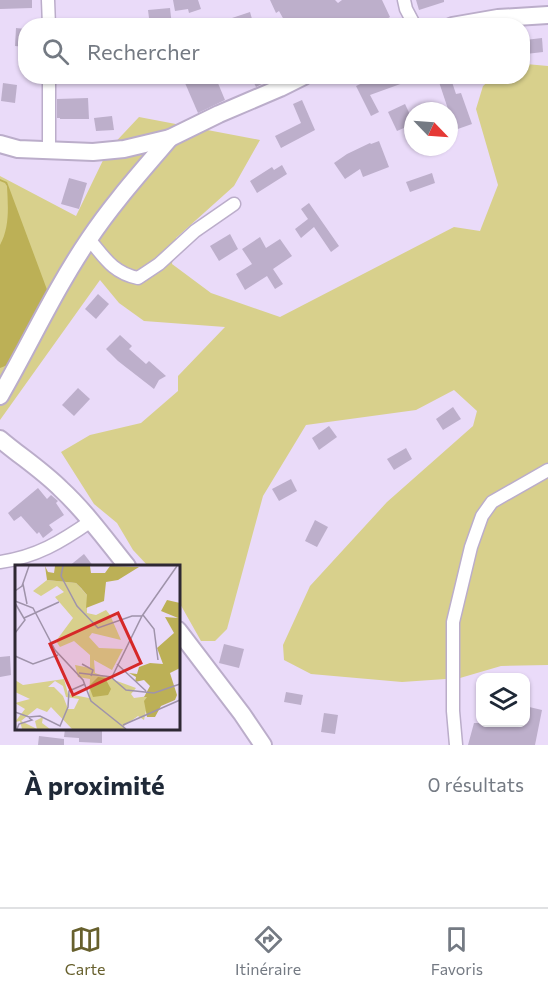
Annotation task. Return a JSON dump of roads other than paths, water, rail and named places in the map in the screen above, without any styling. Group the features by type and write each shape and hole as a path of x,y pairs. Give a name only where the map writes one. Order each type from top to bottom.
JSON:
{"street":[{"path":"48,0 49,18"},
{"path":"404,0 411,18"},
{"path":"498,18 548,15"},
{"path":"49,84 49,150"},
{"path":"0,144 18,148 93,152 124,149 170,138 288,84"},
{"path":"0,396 88,239 117,200 170,138"},
{"path":"88,239 111,265 125,276 138,278 159,264 195,231 234,204"},
{"path":"0,439 55,483 91,521 125,565"},
{"path":"456,745 453,711 453,622 471,547 482,516 492,502 548,470"},
{"path":"0,562 40,552 66,539 91,521"},
{"path":"180,633 263,745"}]}
